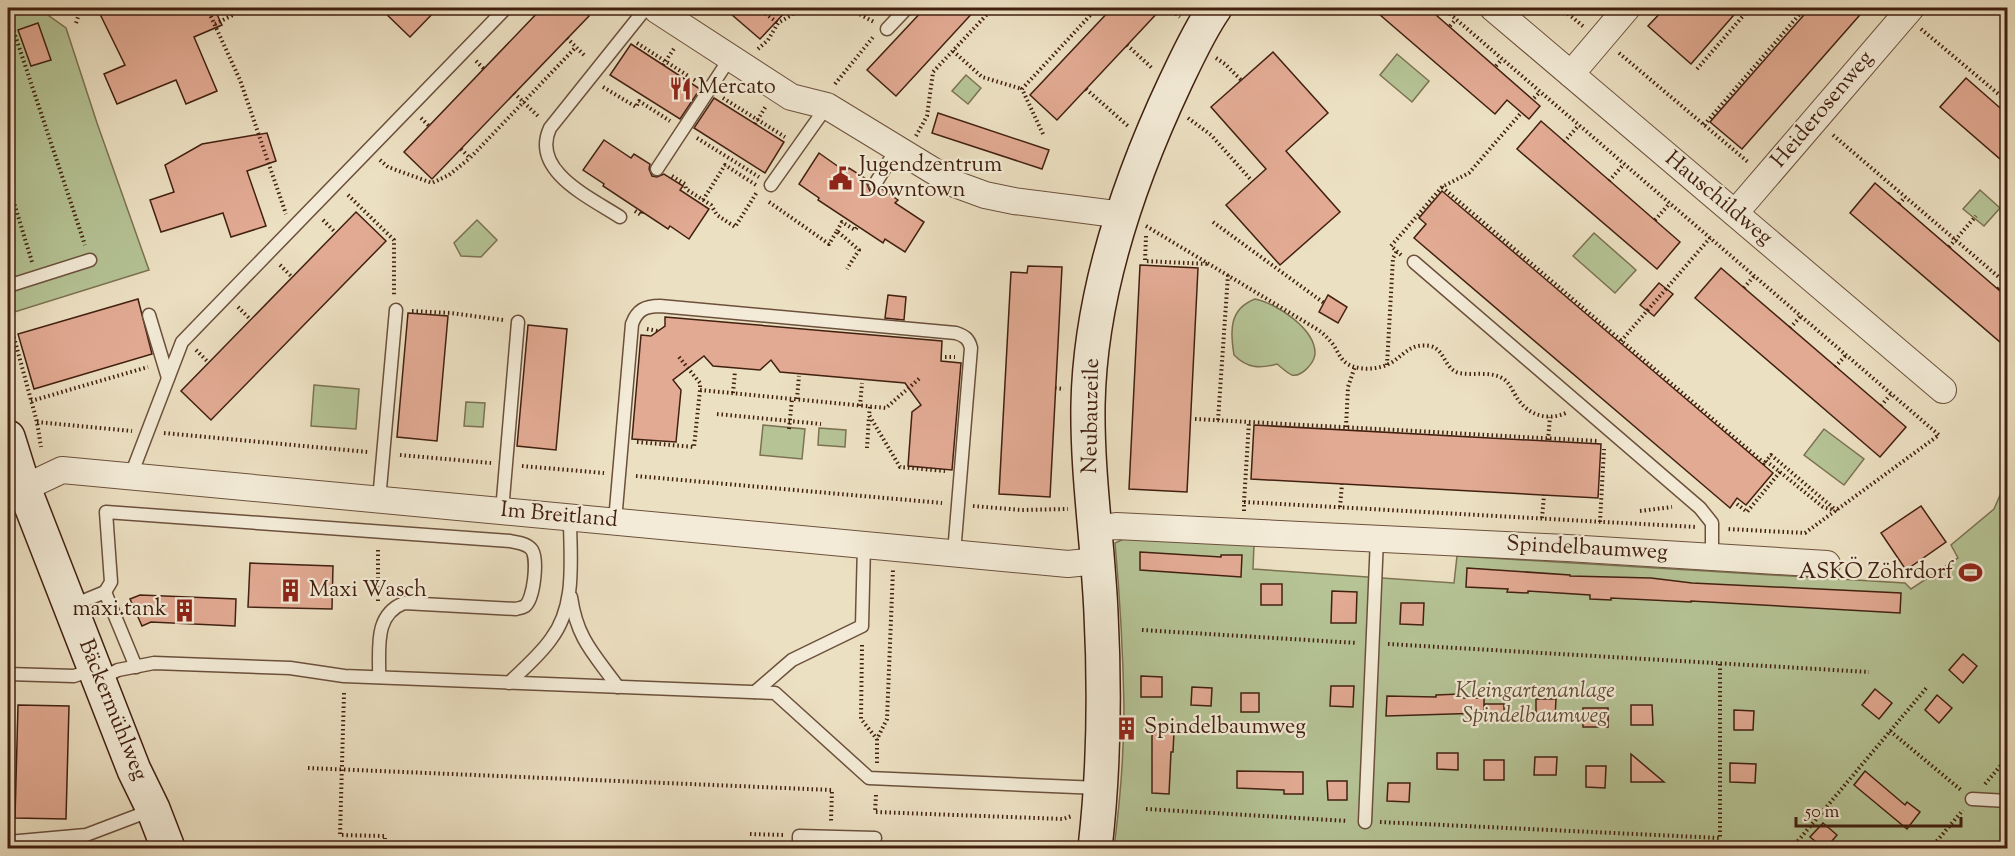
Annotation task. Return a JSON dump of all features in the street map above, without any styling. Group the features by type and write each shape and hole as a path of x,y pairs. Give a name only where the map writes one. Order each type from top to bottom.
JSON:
{"street":[{"path":"652,8 741,56 792,97 828,99 904,147 955,184 985,195 1014,201 1136,221"},
{"name":"Neubauzeile","path":"1095,849 1104,735 1101,613 1089,533 1088,403 1092,350 1101,299 1136,221 1156,124 1215,8"},
{"name":"Hauschildweg","path":"1493,8 1943,390"},
{"path":"1571,74 1627,8"},
{"name":"Heiderosenweg","path":"1735,213 1913,15"},
{"name":"Bäckermühlweg","path":"8,437 24,488 134,770 153,809 168,849"},
{"name":"Im Breitland","path":"24,488 62,470 131,475 1068,564 1089,533"},
{"name":"Spindelbaumweg","path":"1089,533 1116,526 1599,549 1827,564"}],"lane":[{"path":"131,475 182,342 506,8"},
{"path":"620,217 572,186 558,174 546,150 546,138 550,128 652,8"},
{"path":"885,28 907,8"},
{"path":"658,168 741,56"},
{"path":"771,184 828,99"},
{"path":"875,184 904,147"},
{"path":"8,286 90,260"},
{"path":"1414,262 1707,516 1713,528 1712,557"},
{"path":"615,521 632,324 642,309 660,306 885,326 956,333 964,336 969,342 971,357 954,553"},
{"path":"379,500 396,310"},
{"path":"149,315 168,378"},
{"path":"502,511 518,322"},
{"path":"70,606 105,592 111,582 106,512 510,541 525,545 532,550 534,558 533,593 526,605 516,609 404,603 395,607 387,614 381,626 379,677"},
{"path":"570,518 570,593 574,616 583,640 618,687"},
{"path":"1365,822 1377,538"},
{"path":"755,693 792,660 862,626 864,545"},
{"path":"105,592 136,667"},
{"path":"509,682 552,639 563,616 570,593"},
{"path":"8,674 74,676 154,663 290,668 345,676 776,693 869,778 1101,788"},
{"path":"1972,800 2006,801"},
{"path":"8,842 86,835 153,809"},
{"path":"799,842 831,837 875,838"}],"path":[{"path":"76,23 81,8"},
{"path":"207,8 240,80 291,229"},
{"path":"215,24 235,14 239,8"},
{"path":"530,8 537,14"},
{"path":"758,8 778,23"},
{"path":"741,56 768,40 778,23 803,8"},
{"path":"828,99 845,71 885,28 848,8"},
{"path":"904,147 927,116 933,72 993,8"},
{"path":"1022,89 1097,8"},
{"path":"1244,502 1805,533 1939,435 1443,8"},
{"path":"1561,8 1616,51 1755,169"},
{"path":"1697,69 1750,8"},
{"path":"1704,125 1805,8"},
{"path":"8,14 90,260"},
{"path":"1913,15 2007,102"},
{"path":"1450,26 1456,19"},
{"path":"368,150 388,167 432,183 449,176 470,158 575,46 567,38"},
{"path":"1127,45 1160,75"},
{"path":"953,51 982,77 1022,89 1043,134"},
{"path":"1207,54 1225,64 1241,80"},
{"path":"1496,66 1502,59"},
{"path":"1086,89 1136,133"},
{"path":"1534,98 1540,92"},
{"path":"1990,99 1996,92"},
{"path":"514,93 550,128"},
{"path":"1180,112 1211,135 1252,181"},
{"path":"1391,246 1443,187 1469,173 1521,113"},
{"path":"1564,142 1579,125"},
{"path":"1825,128 2006,284 1998,289"},
{"path":"461,149 470,158"},
{"path":"1610,181 1624,164"},
{"path":"658,168 685,184 686,189 703,200 711,205 717,215 735,227 759,187 725,165 703,200"},
{"path":"8,183 37,277"},
{"path":"335,184 394,240 394,305 396,310 450,313 518,322"},
{"path":"1443,187 1764,463 1766,461 1822,507 1837,511"},
{"path":"756,193 829,244 842,222 855,230 858,226"},
{"path":"1899,204 1905,197"},
{"path":"1655,220 1670,203"},
{"path":"1949,247 1976,216"},
{"path":"1136,221 1145,261 1208,264"},
{"path":"1136,221 1315,328 1326,336 1346,363 1373,368 1394,361 1402,352 1413,347 1433,346 1439,350 1450,368 1457,372 1496,375 1505,380 1520,402 1539,416 1550,417 1566,414 1578,403"},
{"path":"1213,222 1324,303"},
{"path":"837,231 860,250 847,269"},
{"path":"1621,340 1710,238"},
{"path":"1386,365 1393,258 1397,251"},
{"path":"1218,420 1228,275"},
{"path":"1744,288 1755,276"},
{"path":"1790,328 1801,316"},
{"path":"8,331 13,334 38,422 1021,510 1089,533"},
{"path":"1835,367 1846,355"},
{"path":"622,441 694,447 700,382 679,357"},
{"path":"31,401 163,362"},
{"path":"1346,428 1348,387 1355,366"},
{"path":"734,393 735,371"},
{"path":"789,429 799,376"},
{"path":"700,390 886,408 921,377"},
{"path":"860,406 862,383"},
{"path":"1881,406 1892,394"},
{"path":"867,448 870,407"},
{"path":"717,414 822,424"},
{"path":"869,415 900,467 961,472"},
{"path":"1548,440 1550,417"},
{"path":"1195,419 1605,442 1599,549"},
{"path":"1244,519 1249,422"},
{"path":"1766,461 1771,455 1837,511"},
{"path":"1737,504 1747,512 1780,472"},
{"path":"1338,537 1342,484"},
{"path":"1540,546 1544,495"},
{"path":"1640,511 1671,507 1689,499"},
{"path":"379,532 378,602 381,626"},
{"path":"896,548 891,579 887,720 877,739 875,812 1063,819 1070,816 1078,817"},
{"path":"862,626 861,719 877,739"},
{"path":"1142,630 1869,672"},
{"path":"1146,809 1365,822 1719,838 1720,663"},
{"path":"345,676 340,835 386,836 385,839"},
{"path":"1792,849 1928,686"},
{"path":"1890,731 1972,800"},
{"path":"308,768 832,790 831,837"},
{"path":"2003,849 2006,801"},
{"path":"750,834 799,842"}],"green space":[{"path":"8,8 38,8 66,28 149,270 8,314"},
{"path":"1397,54 1429,81 1412,102 1380,75"},
{"path":"966,75 981,88 968,104 952,91"},
{"path":"1980,190 2000,208 1984,226 1963,209"},
{"path":"477,220 497,240 481,257 461,256 454,243"},
{"path":"1594,233 1636,270 1615,293 1573,256"},
{"path":"1255,299 1264,301 1283,312 1309,335 1315,354 1310,365 1300,374 1292,375 1277,364 1265,367 1249,365 1234,355 1233,322 1240,309"},
{"path":"314,385 359,389 356,429 311,426"},
{"path":"466,402 485,403 483,427 464,426"},
{"path":"763,425 805,429 802,459 760,455"},
{"path":"819,428 846,430 845,447 818,445"},
{"path":"1824,429 1864,459 1844,485 1804,455"},
{"name":"Kleingartenanlage Spindelbaumweg","path":"2007,479 2007,848 1114,848 1121,778 1124,707 1115,543 1128,537 1254,544 1253,569 1454,583 1457,556 1905,583 1911,589 1958,558 1951,545 1994,509"}],"building":[{"path":"97,8 214,8 222,25 194,37 217,91 186,104 176,80 117,104 104,74 125,65"},
{"path":"380,8 438,8 410,37"},
{"path":"542,8 580,8 589,16 432,179 404,152"},
{"path":"724,8 789,8 760,39"},
{"path":"925,8 977,8 896,96 867,70"},
{"path":"1112,8 1162,8 1057,120 1030,95"},
{"path":"1372,8 1428,8 1540,106 1529,119 1507,100 1495,114"},
{"path":"1665,8 1740,8 1691,64 1648,26"},
{"path":"1810,8 1866,8 1742,149 1710,122"},
{"path":"38,23 51,60 31,66 18,30"},
{"path":"631,44 700,89 680,119 610,75"},
{"path":"1273,52 1328,113 1286,151 1340,212 1280,265 1226,205 1266,169 1211,107"},
{"path":"1966,78 2007,114 2007,165 1940,107"},
{"path":"714,98 784,142 765,173 694,128"},
{"path":"938,113 1049,150 1042,169 932,133"},
{"path":"1541,121 1680,242 1657,269 1517,149"},
{"path":"267,133 276,161 247,171 266,226 231,237 223,213 161,232 150,200 174,192 165,165 202,144"},
{"path":"604,140 631,158 634,154 650,164 649,169 652,176 657,177 664,174 683,186 680,190 709,209 689,239 670,226 668,229 583,170"},
{"path":"819,153 846,172 849,168 868,180 870,191 875,192 882,189 898,200 895,203 924,222 905,252 885,239 883,243 818,200 819,198 799,184"},
{"path":"1875,183 2007,297 2007,348 1850,213"},
{"path":"1442,191 1773,473 1746,505 1737,498 1730,508 1414,238 1426,224 1419,218"},
{"path":"356,212 386,241 211,420 181,391"},
{"path":"1140,265 1198,268 1187,492 1129,489"},
{"path":"1028,266 1062,267 1050,497 999,494 1011,272 1027,273"},
{"path":"1721,268 1906,427 1880,457 1695,298"},
{"path":"1659,283 1673,294 1654,316 1640,305"},
{"path":"888,295 906,297 904,320 885,318"},
{"path":"1328,295 1347,307 1338,323 1319,312"},
{"path":"138,299 152,354 34,389 18,334"},
{"path":"408,313 448,316 437,441 397,437"},
{"path":"665,317 942,341 941,361 961,363 952,470 908,466 912,412 921,405 905,383 780,372 771,360 760,370 713,366 704,356 673,380 681,390 676,442 632,439 641,335 651,336 665,326"},
{"path":"528,325 567,329 556,450 517,446"},
{"path":"1254,425 1601,444 1598,498 1251,479"},
{"path":"1921,506 1946,542 1906,570 1881,533"},
{"path":"1140,552 1221,557 1221,555 1242,555 1241,577 1140,570"},
{"name":"Maxi Wasch","path":"250,563 333,566 332,609 248,607"},
{"path":"1467,568 1570,576 1651,578 1692,583 1901,593 1900,613 1691,601 1590,599 1590,595 1507,592 1508,589 1466,587"},
{"path":"1261,584 1282,584 1282,605 1261,605"},
{"path":"1332,591 1357,592 1356,623 1331,623"},
{"name":"maxi.tank","path":"140,595 236,599 235,626 151,622 142,626 130,599"},
{"path":"1401,603 1424,603 1423,625 1400,624"},
{"path":"1963,654 1977,666 1963,683 1949,670"},
{"path":"1141,676 1162,677 1162,697 1141,697"},
{"path":"1331,686 1354,686 1353,707 1330,706"},
{"path":"1192,687 1212,688 1211,706 1191,705"},
{"path":"1875,689 1892,703 1879,719 1862,705"},
{"path":"1241,693 1259,693 1259,712 1241,712"},
{"path":"1460,694 1460,698 1484,698 1484,713 1386,716 1387,696 1436,697 1436,695"},
{"path":"1937,695 1952,708 1939,723 1925,710"},
{"path":"1536,699 1556,699 1555,718 1536,717"},
{"path":"1485,704 1504,704 1504,722 1485,722"},
{"path":"18,705 69,706 66,819 15,818"},
{"path":"1631,705 1652,705 1653,725 1631,725"},
{"path":"1583,708 1608,708 1608,727 1583,727"},
{"path":"1734,710 1754,711 1753,730 1734,730"},
{"path":"1152,731 1174,732 1169,794 1152,793"},
{"path":"1437,753 1458,753 1458,770 1437,769"},
{"path":"1631,754 1664,782 1631,782"},
{"path":"1535,757 1557,757 1556,775 1534,775"},
{"path":"1484,760 1504,760 1504,780 1484,780"},
{"path":"1730,763 1756,764 1755,783 1730,782"},
{"path":"1586,766 1606,766 1605,788 1586,787"},
{"path":"1237,771 1303,772 1303,794 1284,794 1284,790 1237,788"},
{"path":"1865,771 1905,805 1907,802 1920,812 1907,829 1854,785"},
{"path":"1327,781 1347,781 1347,800 1328,800"},
{"path":"1388,783 1410,783 1409,802 1387,801"},
{"path":"1823,823 1837,835 1825,849 1810,837"}],"place":[{"name":"Mercato","path":"680,88"},
{"name":"Jugendzentrum Downtown","path":"841,179"},
{"name":"ASKÖ Zöhrdorf","path":"1971,573"},
{"name":"Maxi Wasch","path":"291,591"},
{"name":"maxi.tank","path":"185,610"},
{"name":"Spindelbaumweg","path":"1126,728"}]}
